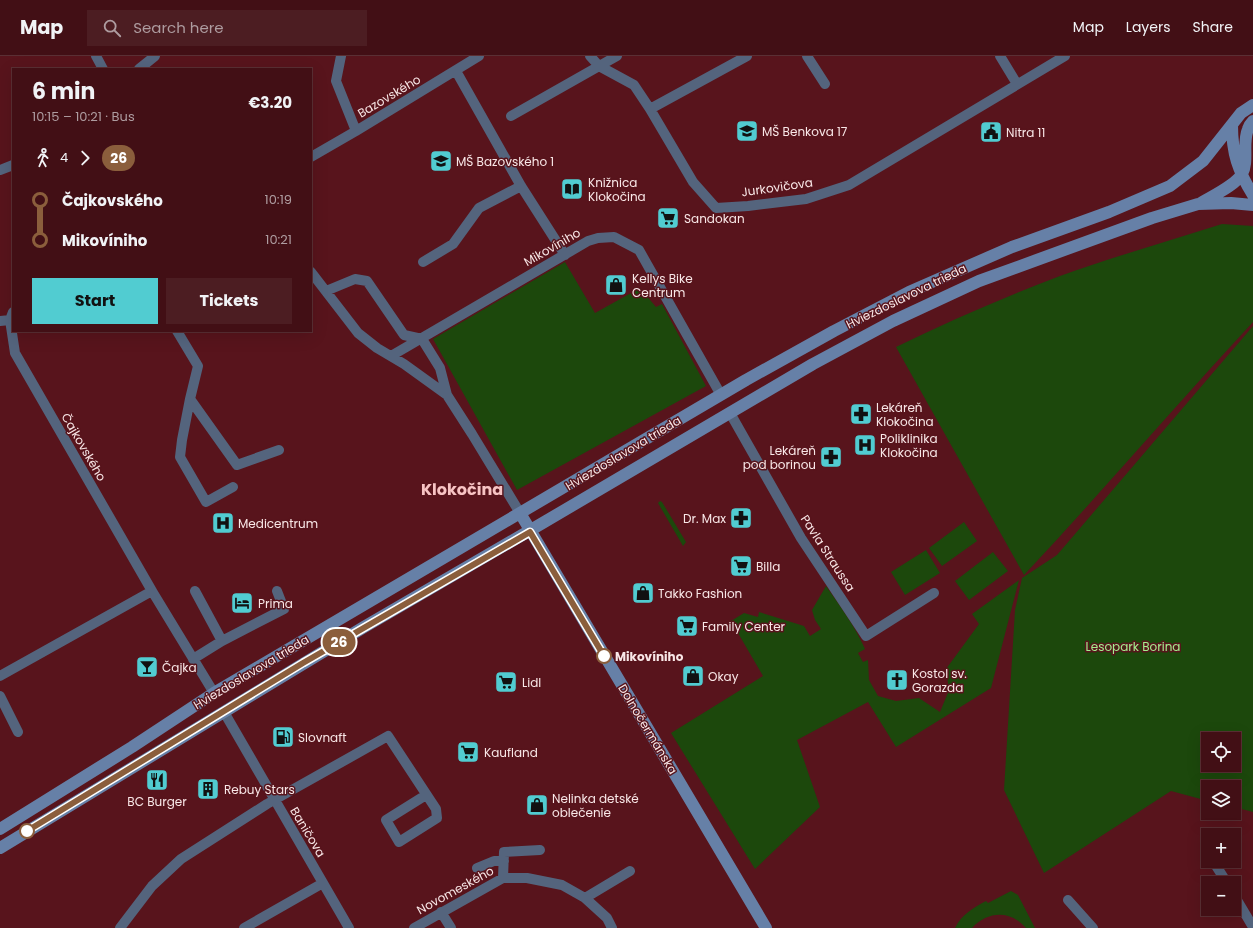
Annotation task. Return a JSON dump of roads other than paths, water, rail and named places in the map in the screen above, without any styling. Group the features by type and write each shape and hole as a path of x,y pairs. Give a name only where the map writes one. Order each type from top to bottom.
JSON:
{"street":[{"path":"96,56 102,68"},
{"path":"140,68 155,56"},
{"path":"341,56 336,81 356,131"},
{"name":"Bazovského","path":"312,156 479,56"},
{"name":"Jurkovičova","path":"590,56 599,66 634,85 650,108 693,182 716,208 806,198 849,185 1065,56"},
{"path":"511,116 617,56"},
{"path":"650,108 747,56"},
{"path":"807,56 825,84"},
{"path":"1000,56 1017,84"},
{"path":"456,71 521,186 565,255"},
{"path":"1241,113 1253,95"},
{"name":"Hviezdoslavova trieda","path":"0,828 132,747 214,693 520,514 789,354 910,292 1012,247 1109,212 1170,186 1203,161 1241,113 1253,105"},
{"path":"1198,204 1232,184 1241,175 1245,165 1244,145 1248,128 1253,121"},
{"path":"1232,125 1232,142 1236,162 1241,175 1253,195"},
{"path":"0,170 12,164"},
{"path":"423,262 453,244 479,208 521,186"},
{"name":"Hviezdoslavova trieda","path":"0,848 364,627 530,532 870,332 979,281 1152,218 1198,204 1231,203 1253,205"},
{"name":"Mikovíniho","path":"391,356 565,255 588,240 614,237 639,250 721,395"},
{"path":"312,273 358,333 377,348 404,364 447,395"},
{"path":"326,291 356,279 367,281 404,335 422,339 440,368 447,395 520,514"},
{"name":"Čajkovského","path":"8,317 15,354 152,591 214,693"},
{"path":"177,332 198,366 190,399 180,457 206,502 233,487"},
{"path":"721,395 730,413"},
{"path":"190,399 237,465 279,450"},
{"name":"Pavla Straussa","path":"730,413 801,538 866,636 934,593"},
{"name":"Dolnočermánska","path":"520,514 766,928"},
{"path":"193,659 222,641 284,609 277,590"},
{"path":"0,676 152,591"},
{"path":"195,591 222,641"},
{"path":"354,610 364,627"},
{"path":"214,693 224,712"},
{"path":"0,696 18,732"},
{"name":"Baničova","path":"224,712 349,928"},
{"path":"120,928 152,886 181,859 274,800 388,736 436,809 437,818 399,842 386,820 426,795"},
{"path":"503,878 504,852 540,850"},
{"path":"477,868 494,861 504,861"},
{"path":"585,898 630,871"},
{"name":"Novomeského","path":"414,928 503,878 527,878 562,885 585,898 607,918 612,928"},
{"path":"244,928 323,883"},
{"path":"1068,900 1093,928"},
{"path":"1241,907 1253,927"},
{"path":"441,912 451,928"}],"place":[{"name":"MŠ Benkova 17","path":"747,131"},
{"name":"Nitra 11","path":"991,132"},
{"name":"MŠ Bazovského 1","path":"441,161"},
{"name":"Knižnica Klokočina","path":"572,189"},
{"name":"Sandokan","path":"668,218"},
{"name":"Kellys Bike Centrum","path":"616,285"},
{"name":"Lekáreň Klokočina","path":"861,414"},
{"name":"Poliklinika Klokočina","path":"865,445"},
{"name":"Lekáreň pod borinou","path":"831,457"},
{"name":"Dr. Max","path":"741,518"},
{"name":"Medicentrum","path":"223,523"},
{"name":"Billa","path":"741,566"},
{"name":"Takko Fashion","path":"643,593"},
{"name":"Prima","path":"242,603"},
{"name":"Family Center","path":"687,626"},
{"name":"Mikovíniho","path":"604,656"},
{"name":"Čajka","path":"147,667"},
{"name":"Okay","path":"693,676"},
{"name":"Kostol sv. Gorazda","path":"897,680"},
{"name":"Lidl","path":"506,682"},
{"name":"Slovnaft","path":"283,737"},
{"name":"Kaufland","path":"468,752"},
{"name":"BC Burger","path":"157,780"},
{"name":"Rebuy Stars","path":"208,789"},
{"name":"Nelinka detské oblečenie","path":"537,805"}],"district":[{"name":"Klokočina","path":"462,489"}],"park label":[{"name":"Lesopark Borina","path":"1133,646"}]}
